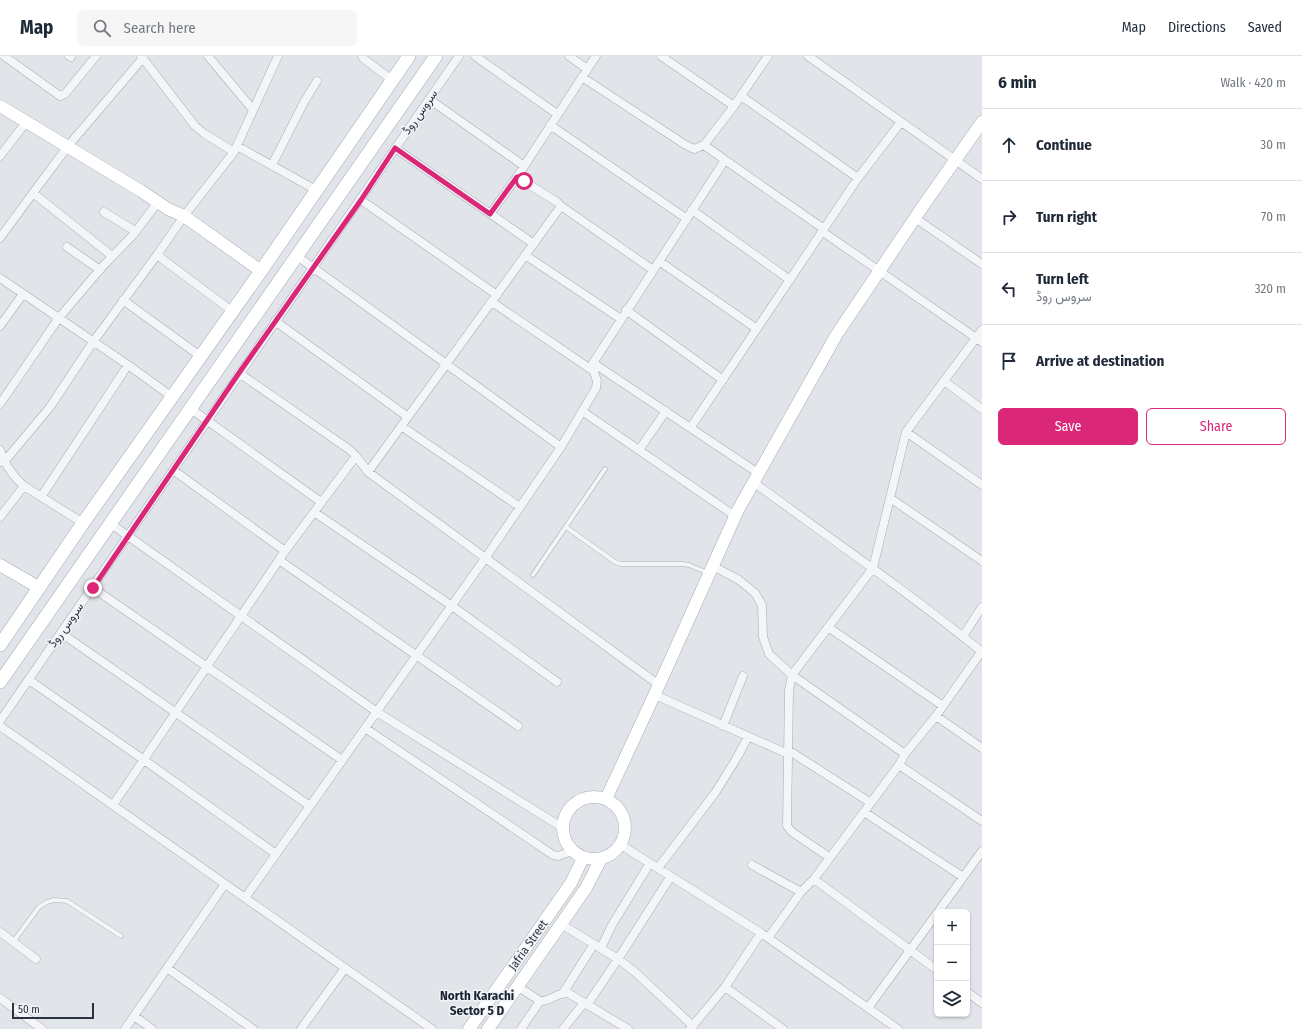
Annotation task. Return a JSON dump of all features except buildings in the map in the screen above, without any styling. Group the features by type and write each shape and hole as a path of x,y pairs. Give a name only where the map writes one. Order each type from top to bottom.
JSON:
{"main road":[{"path":"0,645 38,587 171,396 261,271 409,56"},
{"path":"0,682 436,56"}],"street":[{"path":"4,56 60,96 63,96 96,56"},
{"path":"208,56 253,110"},
{"path":"2,462 50,407 123,300 235,149 278,56"},
{"path":"362,56 364,60 392,80"},
{"name":"سروس روڈ","path":"0,721 93,588 239,373 460,56"},
{"path":"475,56 557,114"},
{"path":"569,56 587,69"},
{"path":"490,214 517,177 550,124 596,56"},
{"path":"661,56 734,106"},
{"path":"582,76 684,144 694,149 704,145 734,106 768,56"},
{"path":"808,56 982,179"},
{"path":"0,238 32,192 68,146 142,57 195,126 205,134 272,165 316,190"},
{"path":"272,165 304,102 317,81"},
{"path":"740,96 858,178"},
{"path":"429,100 524,166"},
{"path":"0,106 68,146 168,209 184,216 261,271"},
{"path":"0,156 27,121"},
{"path":"691,428 858,178 901,122"},
{"path":"606,799 735,516 756,478 837,334 982,122"},
{"path":"550,124 687,219"},
{"path":"704,145 879,271 979,340"},
{"path":"395,148 534,244"},
{"path":"592,366 626,310 725,160"},
{"path":"517,177 557,202 653,270"},
{"path":"32,192 112,256"},
{"path":"361,200 497,295"},
{"path":"0,404 58,318 135,231 158,202"},
{"path":"368,472 561,206"},
{"path":"692,210 790,280"},
{"path":"104,212 135,231"},
{"path":"915,218 982,264"},
{"path":"67,247 100,270"},
{"path":"157,255 232,311"},
{"path":"525,255 621,319"},
{"path":"297,256 561,447"},
{"path":"659,261 757,329"},
{"path":"0,278 171,396"},
{"path":"0,326 22,294"},
{"path":"123,300 200,356"},
{"path":"492,302 691,428 982,652 936,716 905,754 814,879 801,892 692,1027 636,972 618,958 561,924"},
{"path":"626,310 723,380"},
{"path":"276,321 408,417"},
{"path":"829,858 792,832 787,826 789,690 792,676 873,568 906,432 944,381 979,340 982,330"},
{"path":"41,497 128,365"},
{"path":"245,898 452,606 561,447 596,388 597,381 592,366"},
{"path":"239,373 356,456 368,472 486,557 657,690 723,726 788,752 870,803"},
{"path":"944,381 982,409"},
{"path":"191,409 321,502"},
{"path":"582,411 735,516"},
{"path":"639,450 666,411"},
{"path":"401,426 520,507"},
{"path":"906,432 982,485"},
{"path":"0,450 2,462 16,480 83,523"},
{"path":"113,805 285,551 321,502 348,469 356,456"},
{"path":"173,470 285,551"},
{"path":"0,517 24,486"},
{"path":"890,498 982,561"},
{"path":"314,512 452,606 557,682"},
{"path":"111,524 129,535 377,712 562,828"},
{"path":"280,560 518,726"},
{"path":"0,565 38,587"},
{"path":"711,570 739,580 755,593 762,605 763,637 769,654 792,676 905,754"},
{"path":"93,588 342,760"},
{"path":"963,636 982,607"},
{"path":"828,627 943,706"},
{"path":"61,633 310,806"},
{"path":"723,726 743,676"},
{"path":"29,680 276,854"},
{"path":"936,716 982,748"},
{"path":"0,726 432,1029"},
{"path":"365,728 552,855 558,856 572,851"},
{"path":"658,868 715,793 748,737"},
{"path":"899,764 982,821"},
{"path":"591,797 606,799 620,810 626,827 621,845 612,854 601,859 583,858 572,851 565,840 562,828 566,813 577,802 591,797"},
{"path":"864,812 963,877"},
{"path":"621,845 765,936 897,1029"},
{"path":"939,909 982,851"},
{"name":"Jafria Street","path":"469,1029 571,883 583,858"},
{"name":"Jafria Street","path":"488,1029 586,888 601,859"},
{"path":"563,993 598,946 650,863"},
{"path":"752,865 801,892"},
{"path":"563,1029 585,1004 618,958 671,876"},
{"path":"814,879 934,968"},
{"path":"125,1029 224,884"},
{"path":"868,1008 934,916"},
{"path":"0,932 36,958"},
{"path":"523,952 535,960"},
{"path":"167,968 253,1029"},
{"path":"302,1029 345,968"},
{"path":"517,986 544,1002 557,994 568,993 628,1029"},
{"path":"725,987 783,1029"},
{"path":"970,994 982,1003"},
{"path":"0,998 42,1029"},
{"path":"521,1029 540,1001"},
{"path":"134,1016 152,1029"}],"lane":[{"path":"533,575 605,469"},
{"path":"566,527 615,562 621,564 682,564 711,570"},
{"path":"13,942 40,907 47,902 54,900 67,901 121,936"}],"district":[{"name":"North Karachi Sector 5 D","path":"477,1002"}],"route":[{"path":"93,588 239,373 361,200 395,148 490,214 517,177 524,181"}]}
